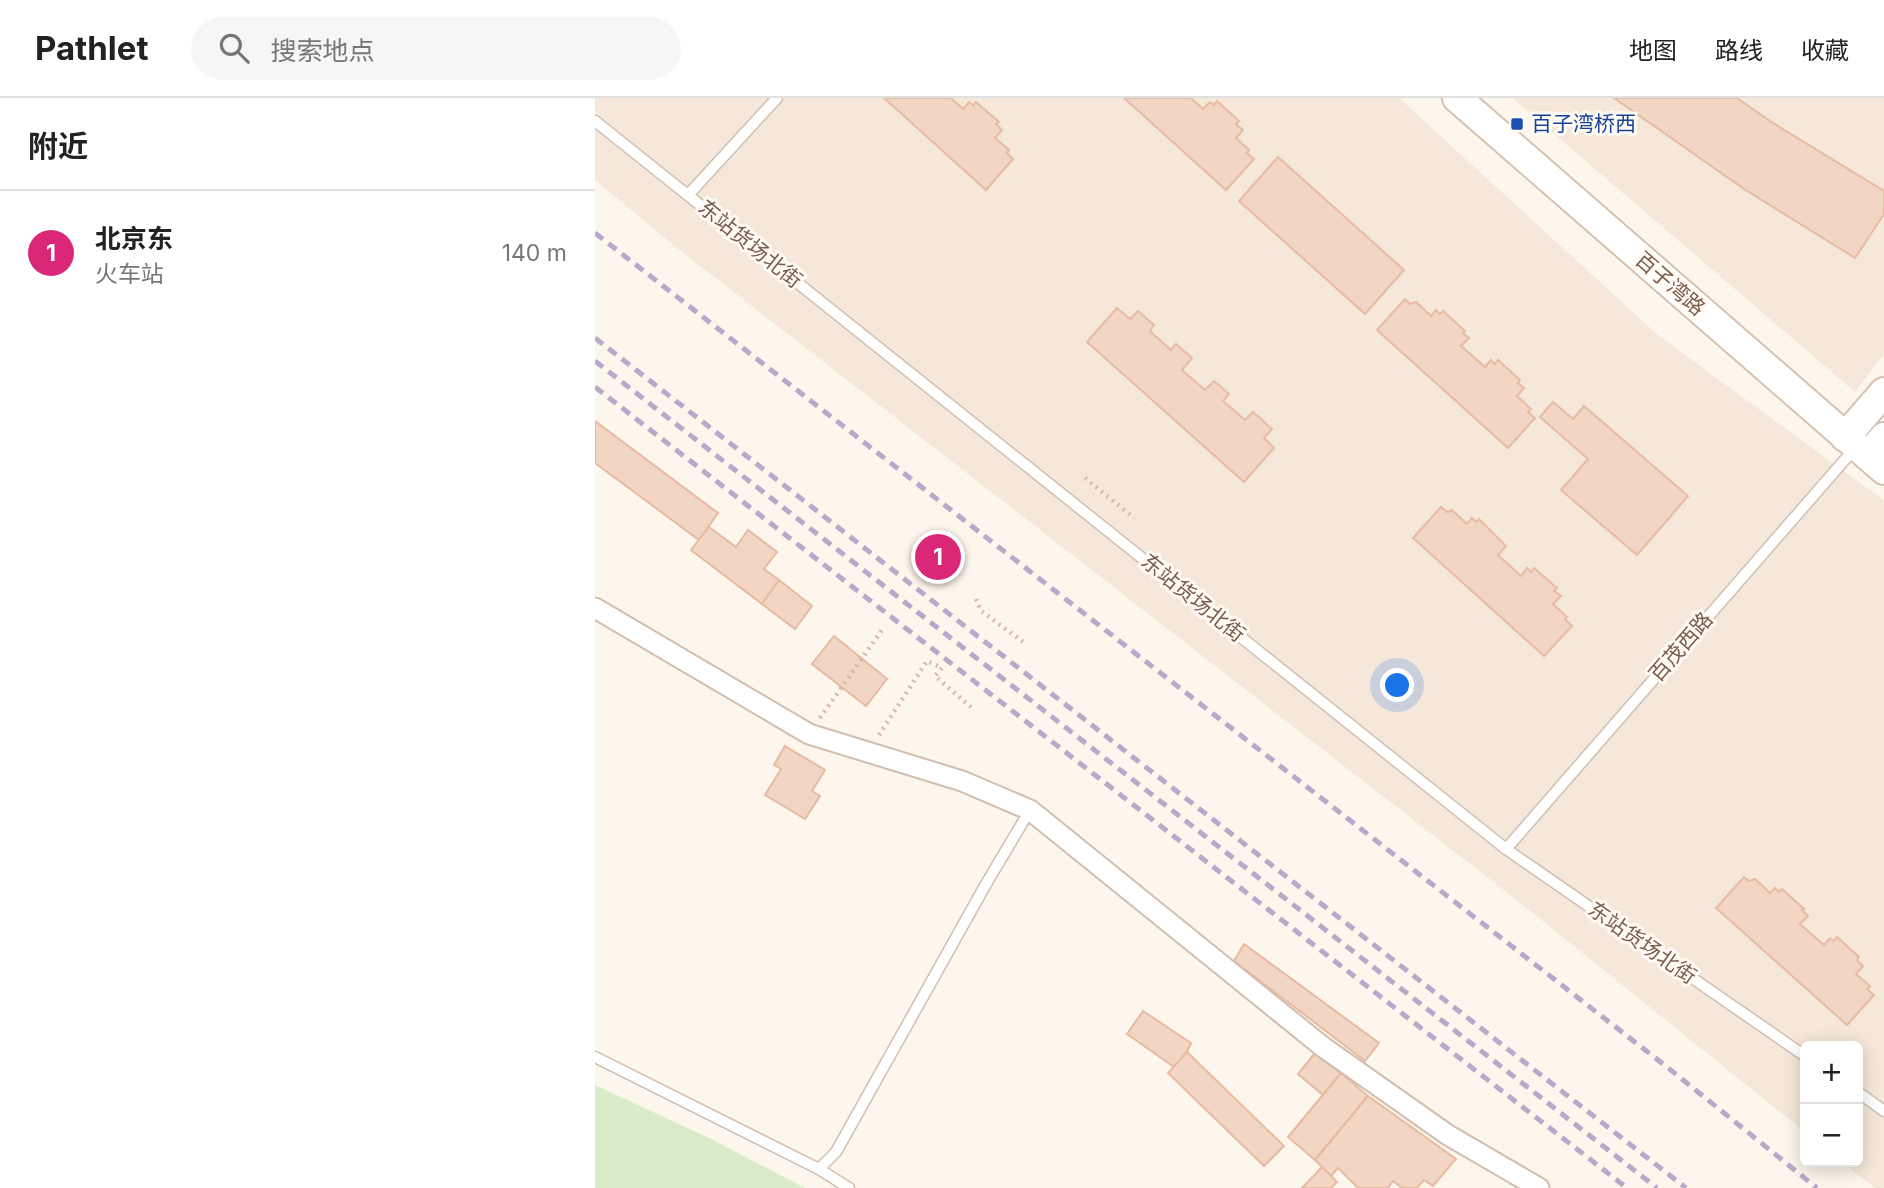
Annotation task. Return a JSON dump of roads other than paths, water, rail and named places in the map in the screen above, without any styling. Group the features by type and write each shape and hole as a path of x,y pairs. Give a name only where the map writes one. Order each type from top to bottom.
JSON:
{"street":[{"name":"百子湾路","path":"1457,98 1867,449"},
{"path":"1867,449 1884,392"},
{"path":"595,608 809,734 962,781 1030,810 1323,1047 1448,1135 1539,1188"}],"lane":[{"path":"688,195 777,98"},
{"name":"东站货场北街","path":"595,121 1506,849 1800,1053"},
{"name":"百茂西路","path":"1506,849 1867,449"},
{"path":"819,1169 836,1152 1030,810"},
{"path":"595,1057 819,1169 849,1188"},
{"path":"1863,1096 1884,1111"}],"railway":[{"path":"595,233 1667,1067 1817,1188"},
{"path":"595,338 1686,1188"},
{"path":"595,361 1657,1188"},
{"path":"595,387 1627,1188"}],"place":[{"name":"百子湾桥西","path":"1517,124"},
{"name":"北京东","path":"938,557"}]}
